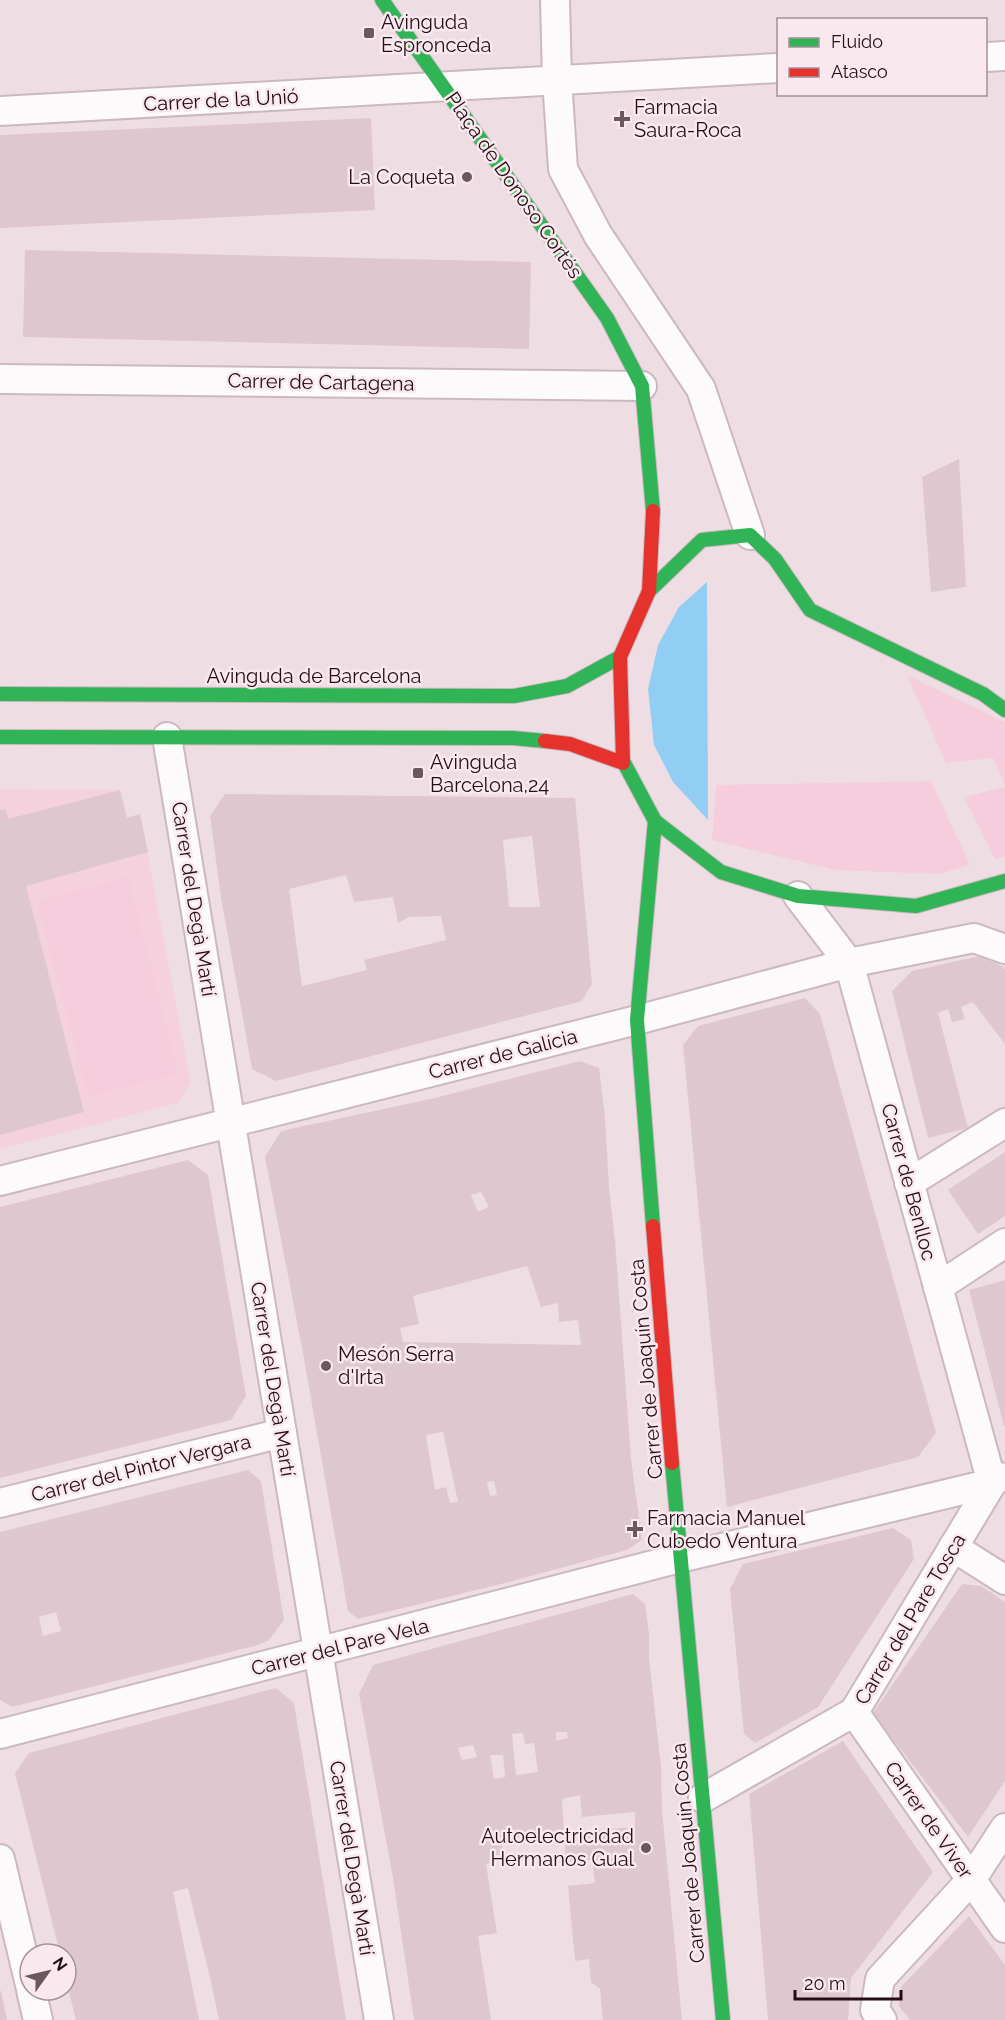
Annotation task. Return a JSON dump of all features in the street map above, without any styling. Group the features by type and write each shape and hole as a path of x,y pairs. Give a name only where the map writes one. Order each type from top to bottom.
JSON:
{"main road":[{"path":"382,0 443,88"},
{"name":"Plaça de Donoso Cortés","path":"443,88 608,318 642,386 653,500 650,591"},
{"name":"Plaça de Donoso Cortés","path":"1005,710 983,694 810,610 775,559 750,536 702,540 650,591 620,657 623,763 655,821 721,872 798,896 916,906 1005,881"},
{"name":"Avinguda de Barcelona","path":"0,694 514,696 567,686 620,657"},
{"path":"983,694 1005,690"},
{"path":"0,737 513,738 570,744 623,763"},
{"name":"Carrer de Joaquín Costa","path":"655,821 637,1020 680,1558 723,2020"}],"street":[{"path":"555,0 557,79 777,68"},
{"path":"987,57 1005,56"},
{"name":"Plaça de Donoso Cortés","path":"443,88 557,79 563,169 598,235 700,389 750,536"},
{"name":"Carrer de la Unió","path":"0,111 443,88"},
{"name":"Carrer de Cartagena","path":"0,379 642,386"},
{"name":"Carrer del Degà Martí","path":"167,737 379,2020"},
{"name":"Carrer de Benlloc","path":"798,896 849,963 938,1287 998,1478"},
{"name":"Carrer de Galícia","path":"0,1180 637,1020 849,963 974,938 1005,949"},
{"path":"909,1183 1005,1124"},
{"path":"938,1287 1005,1243"},
{"name":"Carrer del Pintor Vergara","path":"0,1503 282,1433"},
{"name":"Carrer del Pare Vela","path":"0,1734 998,1478"},
{"name":"Carrer del Pare Tosca","path":"703,1798 854,1712 953,1547 998,1478"},
{"path":"953,1547 1005,1580"},
{"name":"Carrer de Viver","path":"854,1712 1005,1928"},
{"path":"882,2020 875,2010 880,1979 971,1880 1005,1828"},
{"path":"0,1858 9,1937 18,1957"},
{"path":"34,2002 38,2020"}],"shaded area":[{"path":"907,675 1005,722 1005,785 993,758 946,763"},
{"path":"931,781 970,865 939,874 835,870 712,840 716,785"},
{"path":"1005,787 1005,857 995,859 964,797"},
{"path":"0,789 120,790 127,817 140,814 191,1083 178,1103 0,1149"},
{"path":"128,877 178,1074 88,1096 37,901"}],"water":[{"path":"707,582 708,820 673,782 654,745 648,689 658,645 679,607"}],"building":[{"path":"371,118 375,210 0,228 0,135"},
{"path":"25,250 531,262 529,349 23,337"},
{"path":"959,459 966,587 931,592 922,477"},
{"path":"120,790 127,818 140,814 148,852 26,886 84,1112 0,1135 0,810 6,809 8,819"},
{"path":"225,794 575,798 592,984 582,1001 276,1081 252,1069 221,898 210,816","holes":["532,836 540,907 509,907 503,840","346,875 354,902 393,897 398,923 409,917 441,916 446,940 364,960 367,970 302,986 289,889"]},
{"path":"980,956 1002,966 1005,970 1005,1044 973,1002 961,1007 965,1019 952,1022 948,1009 938,1013 968,1128 928,1138 892,991 912,971"},
{"path":"805,998 820,1014 936,1433 918,1457 727,1507 683,1045 698,1026"},
{"path":"580,1061 599,1068 605,1117 631,1459 642,1540 627,1550 358,1619 348,1611 303,1353 265,1157 281,1131 435,1098","holes":["481,1192 489,1207 478,1212 471,1195","527,1266 541,1307 558,1303 559,1322 578,1320 581,1345 403,1342 400,1328 419,1324 413,1296","443,1432 458,1502 450,1503 446,1487 435,1490 426,1435","494,1481 497,1495 490,1496 487,1482"]},
{"path":"1005,1152 1005,1216 978,1234 948,1190"},
{"path":"188,1160 208,1175 246,1396 231,1420 0,1478 0,1207"},
{"path":"1005,1280 1005,1426 1004,1426 969,1290"},
{"path":"248,1470 261,1481 284,1620 268,1641 258,1645 12,1707 0,1700 0,1532","holes":["56,1612 61,1631 43,1636 39,1617"]},
{"path":"893,1528 911,1540 914,1559 818,1707 755,1743 744,1734 730,1589 743,1564"},
{"path":"962,1584 981,1586 1005,1602 1005,1781 968,1837 873,1713"},
{"path":"633,1594 645,1604 649,1634 649,1658 661,1767 662,1810 682,2020 603,2020 600,1989 591,1982 589,1959 575,1961 568,1886 595,1883 592,1860 566,1862 564,1832 500,1839 506,1860 486,1864 497,1933 478,1936 491,2020 414,2020 393,1878 359,1694 373,1665","holes":["556,1732 567,1732 568,1738 556,1741","523,1733 525,1744 534,1743 538,1772 516,1775 512,1734","473,1745 477,1757 462,1760 458,1748","490,1755 503,1755 505,1777 494,1779","580,1795 582,1817 635,1812 635,1827 564,1832 562,1799"]},
{"path":"276,1688 294,1703 346,2020 219,2020 188,1888 173,1892 199,2020 76,2020 72,2002 78,2002 78,1942 57,1942 15,1773 29,1753"},
{"path":"843,1741 933,1872 851,1978 848,2020 768,2020 749,1794"},
{"path":"969,1916 1005,1965 1005,2020 910,2020 899,2006 901,1987"},
{"path":"1,1991 7,2020 0,2020"}],"traffic: fast":[{"path":"382,0 607,318 642,386 653,511"},
{"path":"649,591 702,540 750,535 775,559 810,610 983,694 1005,710"},
{"path":"0,694 514,696 567,686 620,657"},
{"path":"0,737 513,738 545,741"},
{"path":"623,761 655,821 721,872 798,896 916,906 1005,881"},
{"path":"653,1226 637,1020 655,821"},
{"path":"672,1463 723,2020"}],"traffic: jam":[{"path":"623,761 620,657 649,591 653,511"},
{"path":"545,741 570,744 623,763"},
{"path":"653,1226 672,1463"}],"place":[{"name":"Avinguda Espronceda","path":"369,33"},
{"name":"Farmacia Saura-Roca","path":"622,119"},
{"name":"La Coqueta","path":"467,177"},
{"name":"Avinguda Barcelona,24","path":"418,773"},
{"name":"Mesón Serra d'Irta","path":"326,1366"},
{"name":"Farmacia Manuel Cubedo Ventura","path":"635,1529"},
{"name":"Autoelectricidad Hermanos Gual","path":"646,1848"}]}
